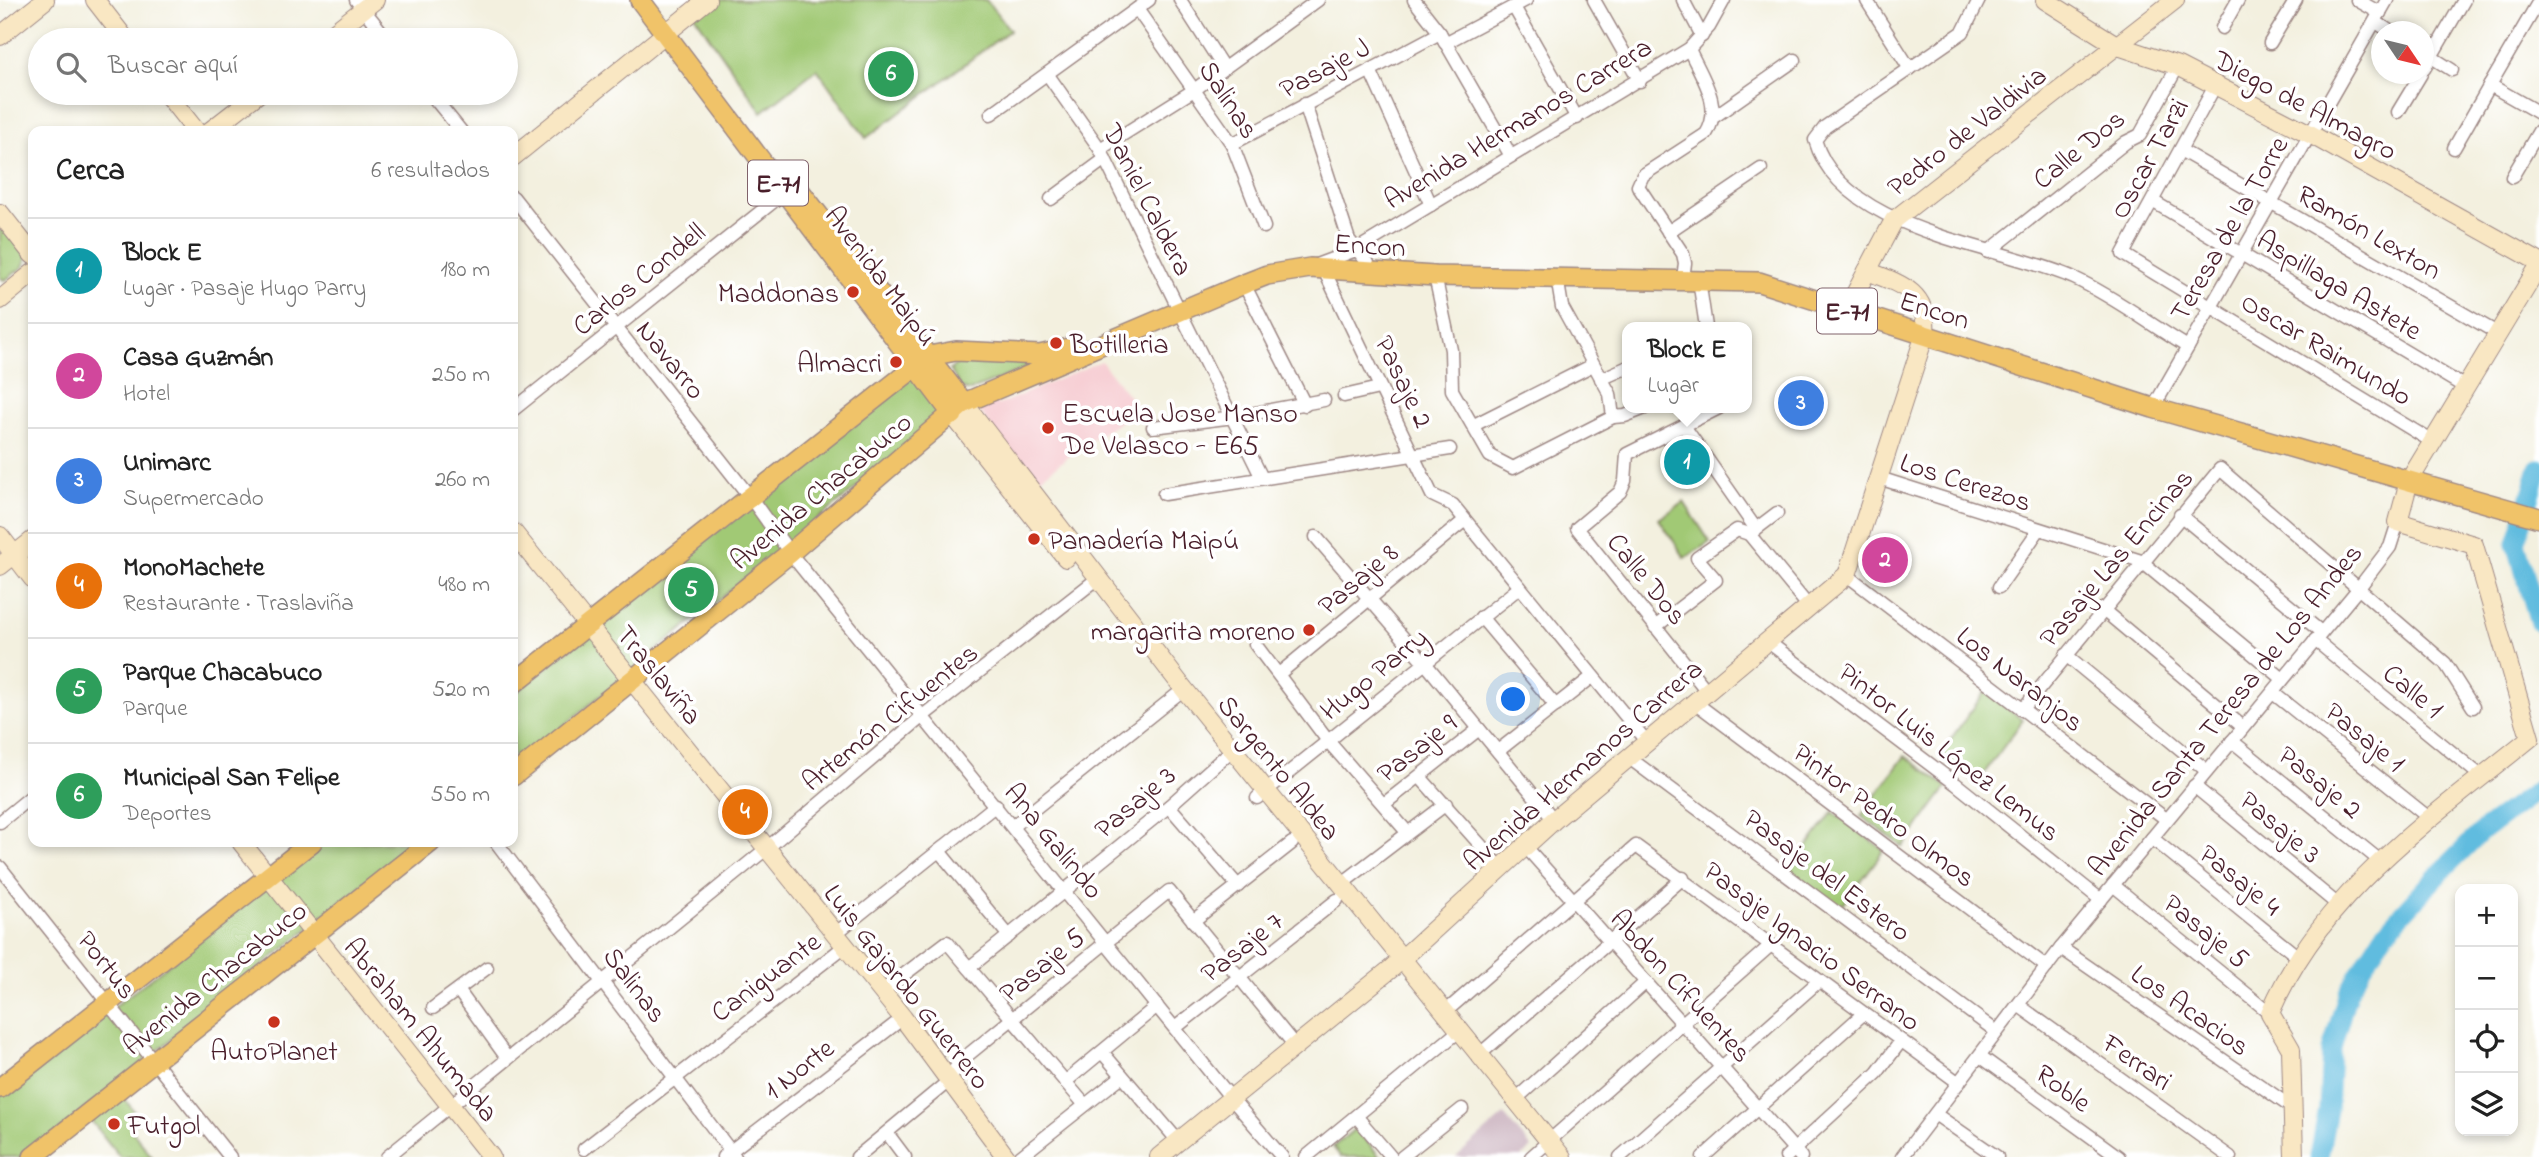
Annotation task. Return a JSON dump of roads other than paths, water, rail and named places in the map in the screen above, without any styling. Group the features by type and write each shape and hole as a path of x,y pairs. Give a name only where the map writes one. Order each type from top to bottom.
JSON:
{"main road":[{"name":"Avenida Maipú","path":"640,0 670,29 959,409"},
{"name":"Avenida Maipú","path":"656,0 670,29"},
{"name":"Encon","path":"959,409 1267,275 1316,268 1435,276 1759,282 2153,408 2539,518"},
{"name":"Encon","path":"923,361 956,351 1040,355 1179,313"},
{"name":"Avenida Chacabuco","path":"518,680 923,361"},
{"name":"Avenida Chacabuco","path":"518,772 790,552 959,409"},
{"name":"Avenida Chacabuco","path":"0,1088 306,847"},
{"name":"Avenida Chacabuco","path":"33,1157 424,847"}],"street":[{"path":"0,36 45,0"},
{"path":"95,0 117,28"},
{"path":"518,153 708,0"},
{"path":"991,114 1149,0"},
{"name":"Salinas","path":"1180,0 1223,67"},
{"path":"1051,198 1102,154 1318,0"},
{"path":"1414,0 1442,38 1511,156"},
{"name":"Pasaje J","path":"1232,144 1370,69 1526,0"},
{"path":"1594,0 1640,81"},
{"path":"1683,0 1702,36"},
{"name":"Avenida Hermanos Carrera","path":"1316,268 1356,250 1689,49 1702,36 1724,0"},
{"path":"1979,0 1963,32 1825,127 1815,140 1820,158 1857,196 1894,220 2074,278 2188,347"},
{"name":"Diego de Almagro","path":"2045,0 2118,46 2178,66 2310,134 2539,264"},
{"name":"Pedro de Valdivia","path":"1846,310 1894,220 2175,0"},
{"path":"2222,28 2238,0"},
{"path":"2270,43 2296,0"},
{"path":"2357,0 2381,21"},
{"name":"Teresa de la Torre","path":"2153,408 2387,0"},
{"path":"2434,44 2464,0"},
{"path":"1867,1 1910,69"},
{"path":"337,28 365,3 381,28"},
{"path":"2454,148 2534,4"},
{"path":"1514,7 1577,118"},
{"name":"Salinas","path":"1137,9 1232,144 1264,227"},
{"path":"1689,49 1711,97 1715,116"},
{"path":"2434,58 2452,70"},
{"path":"1704,322 1685,259 1639,191 1638,182 1643,175 1706,134 1715,116 1795,60"},
{"name":"Calle Dos","path":"1988,252 2126,142 2140,135 2178,66"},
{"path":"1370,69 1431,205"},
{"name":"Daniel Caldera","path":"1048,75 1102,154 1262,478"},
{"path":"2398,112 2414,84"},
{"path":"2490,85 2539,113"},
{"name":"Oscar Tarzi","path":"2123,254 2154,202 2215,86"},
{"path":"1306,104 1349,240 1368,263 1370,272"},
{"path":"175,105 192,126"},
{"path":"217,126 244,105"},
{"path":"440,105 457,126"},
{"path":"2512,177 2539,131"},
{"name":"Ramón Lexton","path":"2182,150 2497,333"},
{"path":"1668,232 1761,169"},
{"name":"Carlos Condell","path":"518,406 790,188"},
{"name":"Aspillaga Astete","path":"2154,202 2465,387"},
{"name":"Navarro","path":"518,203 750,497 790,552"},
{"path":"0,212 28,248"},
{"name":"Oscar Raimundo","path":"2123,254 2433,442"},
{"name":"Avenida Santa Teresa de Los Andes","path":"1902,1157 2061,948 2273,693 2390,547 2409,481 2539,264"},
{"name":"Pasaje 2","path":"1316,268 1432,495 1453,505 1465,520"},
{"path":"1847,575 1925,334 1926,318 1919,298 1899,283 1867,271"},
{"path":"1435,276 1451,350 1452,390 1490,456 1513,468 1613,417 1632,413"},
{"path":"0,300 28,277"},
{"path":"1557,277 1562,307 1610,394 1613,417"},
{"path":"1244,284 1305,405"},
{"path":"1474,425 1594,365"},
{"path":"1601,379 1622,370"},
{"path":"1344,396 1379,388"},
{"path":"1153,426 1234,417 1324,400"},
{"name":"Sargento Aldea","path":"959,409 1179,693 1455,1034 1543,1151 1562,1157"},
{"path":"1709,413 1684,426 1752,532 1809,607"},
{"name":"Calle Dos","path":"1684,426 1630,452 1625,457 1625,481 1620,492 1577,528 1655,627 1700,696"},
{"path":"1164,494 1450,449"},
{"name":"Pasaje Las Encinas","path":"2022,710 2141,561 2220,469 2358,589"},
{"name":"Los Cerezos","path":"1879,478 2038,531 2141,561 2283,679"},
{"path":"1655,627 1716,580 1697,558 1737,530 1752,532 1777,513"},
{"name":"Calle 1","path":"2180,515 2482,777"},
{"path":"1465,520 1646,741"},
{"name":"Pasaje 8","path":"1280,673 1465,520"},
{"path":"2294,1157 2291,1049 2270,1013 2298,957 2337,904 2379,860 2530,738 2474,545 2398,522"},
{"name":"Los Cerezos","path":"1999,587 2038,531"},
{"path":"0,536 7,560 28,575"},
{"path":"1316,537 1425,663 1554,820"},
{"name":"Traslaviña","path":"518,538 766,849"},
{"path":"7,560 28,544"},
{"name":"Ana Galindo","path":"790,552 1231,1098 1282,1157"},
{"name":"Avenida Hermanos Carrera","path":"1159,1157 1396,964 1554,820 1847,575"},
{"name":"Los Naranjos","path":"1847,575 2166,819"},
{"name":"Artemón Cifuentes","path":"387,1157 925,716 1093,582"},
{"name":"Hugo Parry","path":"1261,794 1520,587"},
{"path":"2358,589 2445,663 2473,707"},
{"path":"2102,609 2243,727"},
{"path":"1481,617 1556,705"},
{"name":"Pintor Luis López Lemus","path":"1767,641 1956,784 2101,900"},
{"path":"1255,643 1280,673 1328,741 1407,832"},
{"path":"2066,655 2207,771"},
{"name":"Pasaje 9","path":"1498,751 1592,677"},
{"path":"1013,826 1179,693"},
{"name":"Pasaje 1","path":"2273,693 2429,818"},
{"name":"Pintor Pedro Olmos","path":"1700,696 2046,967"},
{"name":"Pasaje 9","path":"1384,804 1479,729"},
{"name":"Pasaje 2","path":"2232,741 2379,860"},
{"name":"Pasaje 3","path":"969,968 1169,806 1228,753"},
{"name":"Pasaje del Estero","path":"1628,757 1997,1032"},
{"path":"1420,777 1501,868"},
{"name":"Pasaje 3","path":"2194,786 2337,904"},
{"name":"Sargento Aldea","path":"1261,794 1292,843 1339,893"},
{"path":"0,822 28,799"},
{"path":"1339,893 1407,832 1446,804"},
{"name":"Caniguante","path":"584,1149 840,940 939,851 996,805"},
{"path":"1169,806 1238,886"},
{"name":"Pasaje 4","path":"2152,838 2298,957"},
{"path":"1292,843 1193,921 1296,1047"},
{"name":"Abdon Cifuentes","path":"1525,846 1758,1107 1794,1154"},
{"name":"Pasaje Ignacio Serrano","path":"1573,901 1636,846 1959,1083"},
{"name":"Abraham Ahumada","path":"245,847 491,1157"},
{"name":"Salinas","path":"500,847 730,1155"},
{"name":"Luis Gajardo Guerrero","path":"766,849 903,1018 1006,1157"},
{"path":"939,851 1009,936"},
{"name":"Portus","path":"0,867 230,1157"},
{"path":"1479,1055 1683,878"},
{"name":"Pasaje 5","path":"2113,885 2270,1013"},
{"name":"Pasaje 5","path":"950,1080 958,1063 1169,891 1193,921"},
{"name":"Pasaje 7","path":"1175,1028 1240,979 1339,893"},
{"path":"1444,1013 1573,901"},
{"path":"881,992 947,942 1085,1105"},
{"path":"1543,1151 1771,945"},
{"name":"Los Acacios","path":"2061,948 2294,1109"},
{"name":"Sargento Aldea","path":"1396,964 1444,1013 1455,1034 1479,1055 1516,1098 1543,1151"},
{"path":"433,1008 487,968"},
{"path":"1620,1157 1819,981"},
{"path":"1516,1098 1646,982"},
{"path":"458,990 507,1058"},
{"name":"Ferrari","path":"2018,1005 2230,1157"},
{"path":"1065,1082 1157,1006"},
{"path":"1703,1157 1863,1014"},
{"name":"1 Norte","path":"730,1155 903,1018"},
{"path":"1306,1157 1455,1034"},
{"path":"1794,1154 1877,1073 1901,1041"},
{"path":"1102,1052 1179,1142"},
{"name":"Roble","path":"1980,1056 2119,1157"},
{"path":"1020,1157 1122,1076"},
{"path":"857,1157 950,1080"},
{"path":"1402,1157 1462,1109"},
{"path":"1935,1114 1997,1157"},
{"path":"1356,1116 1391,1157"},
{"path":"887,1133 905,1157"}],"waterway":[{"path":"2539,468 2516,543 2539,623"},
{"path":"2319,1157 2328,1109 2331,1051 2348,992 2359,973 2383,935 2438,875 2482,831 2539,789"}],"place":[{"name":"Municipal San Felipe","path":"891,74"},
{"name":"Maddonas","path":"853,292"},
{"name":"Botilleria","path":"1056,343"},
{"name":"Almacri","path":"896,362"},
{"name":"Unimarc","path":"1801,403"},
{"name":"Escuela Jose Manso De Velasco - E65","path":"1048,428"},
{"name":"Block E","path":"1687,462"},
{"name":"Panadería Maipú","path":"1034,539"},
{"name":"Casa Guzmán","path":"1885,560"},
{"name":"Parque Chacabuco","path":"691,590"},
{"name":"margarita moreno","path":"1309,630"},
{"name":"MonoMachete","path":"745,812"},
{"name":"AutoPlanet","path":"274,1022"},
{"name":"Futgol","path":"114,1124"}]}
